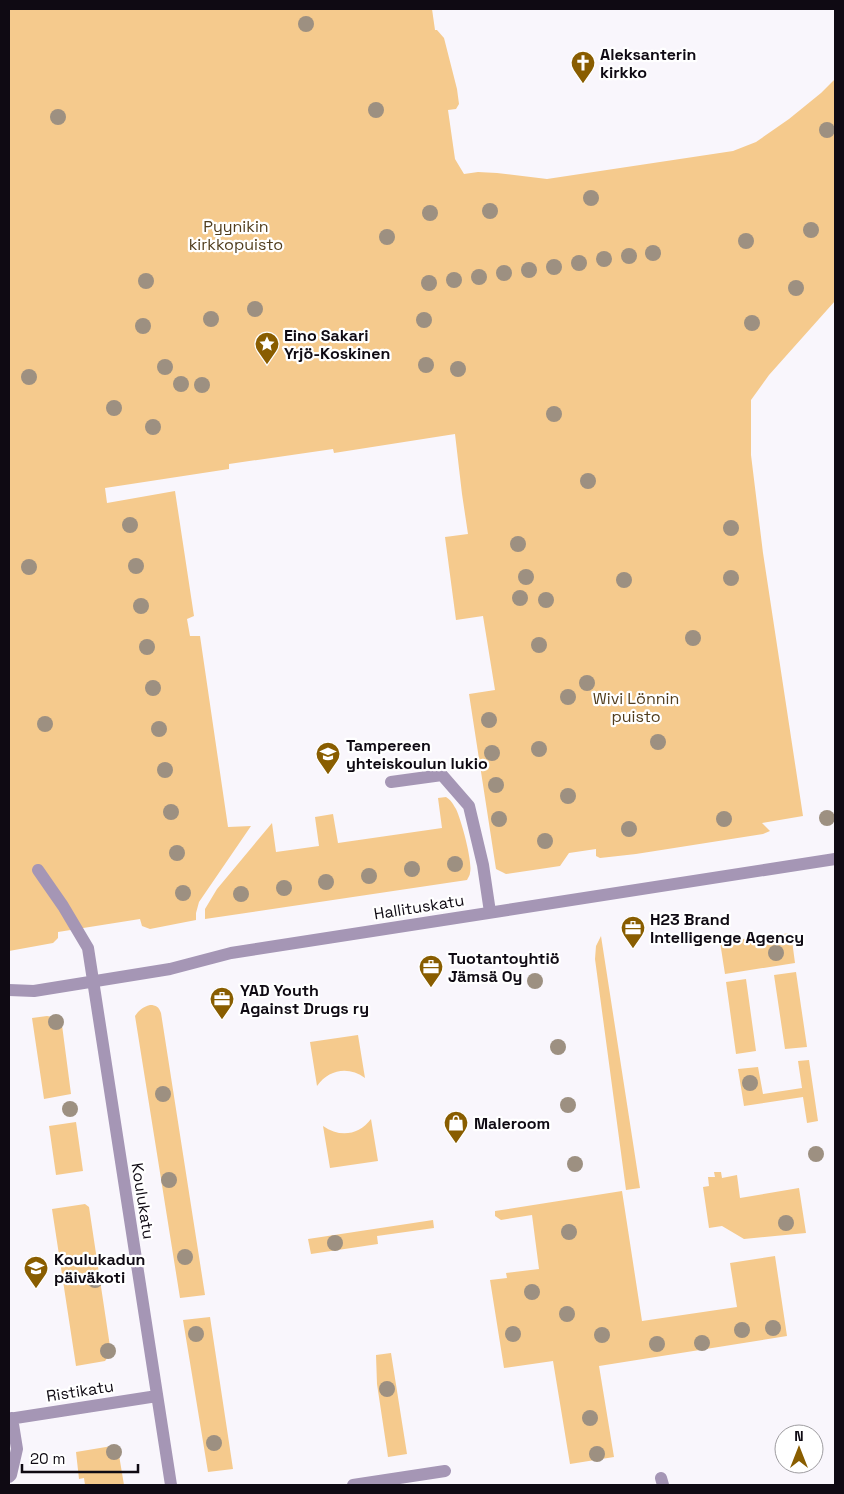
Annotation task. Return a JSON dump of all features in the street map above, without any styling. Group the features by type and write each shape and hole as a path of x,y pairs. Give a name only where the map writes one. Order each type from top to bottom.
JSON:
{"street":[{"path":"391,782 442,775 470,806 483,865 490,912"},
{"name":"Hallituskatu","path":"9,990 34,990 93,982 170,969 231,953 835,859"},
{"name":"Koulukatu","path":"38,870 63,906 88,948 171,1485"},
{"name":"Ristikatu","path":"11,1419 157,1396"},
{"path":"9,1477 17,1449 11,1419"},
{"path":"353,1485 445,1471"}],"green space":[{"name":"Pyynikin kirkkopuisto","path":"9,9 432,9 435,30 444,38 457,89 459,104 456,109 448,110 455,159 464,174 478,172 497,173 547,179 733,151 756,142 789,119 835,79 835,301 769,375 751,400 751,455 763,553 803,816 762,823 770,831 763,834 600,858 596,856 596,849 569,853 560,866 506,874 496,869 469,694 495,690 483,616 456,620 445,537 468,534 455,434 334,453 333,449 229,464 229,469 105,488 107,503 175,491 194,616 187,619 190,636 200,636 228,827 251,826 199,902 196,920 150,929 142,926 140,919 58,932 58,938 53,943 9,951"},
{"path":"446,797 456,809 466,841 470,860 470,874 467,880 205,919 205,909 217,889 272,823 276,852 319,846 315,817 333,814 338,843 442,828 438,798"},
{"path":"791,933 795,963 725,974 720,942"},
{"path":"601,936 640,1188 626,1190 595,959 596,946"},
{"path":"796,972 807,1047 785,1049 774,975"},
{"path":"746,979 756,1051 736,1054 726,982"},
{"path":"150,1005 157,1007 161,1013 205,1295 180,1298 135,1016 141,1009"},
{"path":"47,1016 60,1020 62,1025 71,1094 44,1099 32,1018"},
{"path":"358,1035 365,1078 352,1072 339,1071 327,1076 317,1086 310,1042"},
{"path":"809,1060 818,1121 807,1123 803,1097 744,1106 738,1069 758,1067 763,1094 802,1088 798,1061"},
{"path":"371,1119 378,1161 330,1168 323,1126 336,1132 349,1133 361,1129"},
{"path":"76,1122 83,1171 56,1175 49,1126"},
{"path":"714,1172 721,1172 722,1178 737,1175 740,1198 799,1188 806,1233 744,1239 722,1226 709,1228 703,1187 709,1186 708,1177 715,1177"},
{"path":"622,1191 642,1321 737,1307 730,1263 775,1256 787,1336 599,1366 614,1457 570,1464 553,1361 504,1368 490,1280 507,1278 506,1273 539,1269 532,1215 501,1220 495,1216 495,1211"},
{"path":"85,1204 89,1207 111,1353 105,1361 76,1366 52,1209"},
{"path":"433,1220 434,1228 377,1236 378,1244 311,1254 308,1239"},
{"path":"210,1317 233,1469 208,1472 183,1320"},
{"path":"391,1353 407,1454 388,1457 377,1384 376,1355"},
{"path":"116,1446 118,1449 124,1485 85,1485 84,1478 79,1479 76,1452"}],"place":[{"name":"Aleksanterin kirkko","path":"583,84"},
{"name":"Eino Sakari Yrjö-Koskinen","path":"267,365"},
{"name":"Tampereen yhteiskoulun lukio","path":"328,775"},
{"name":"H23 Brand Intelligenge Agency","path":"633,949"},
{"name":"Tuotantoyhtiö Jämsä Oy","path":"431,988"},
{"name":"YAD Youth Against Drugs ry","path":"222,1020"},
{"name":"Maleroom","path":"456,1144"},
{"name":"Koulukadun päiväkoti","path":"36,1289"}],"park label":[{"name":"Wivi Lönnin puisto","path":"636,707"}]}
